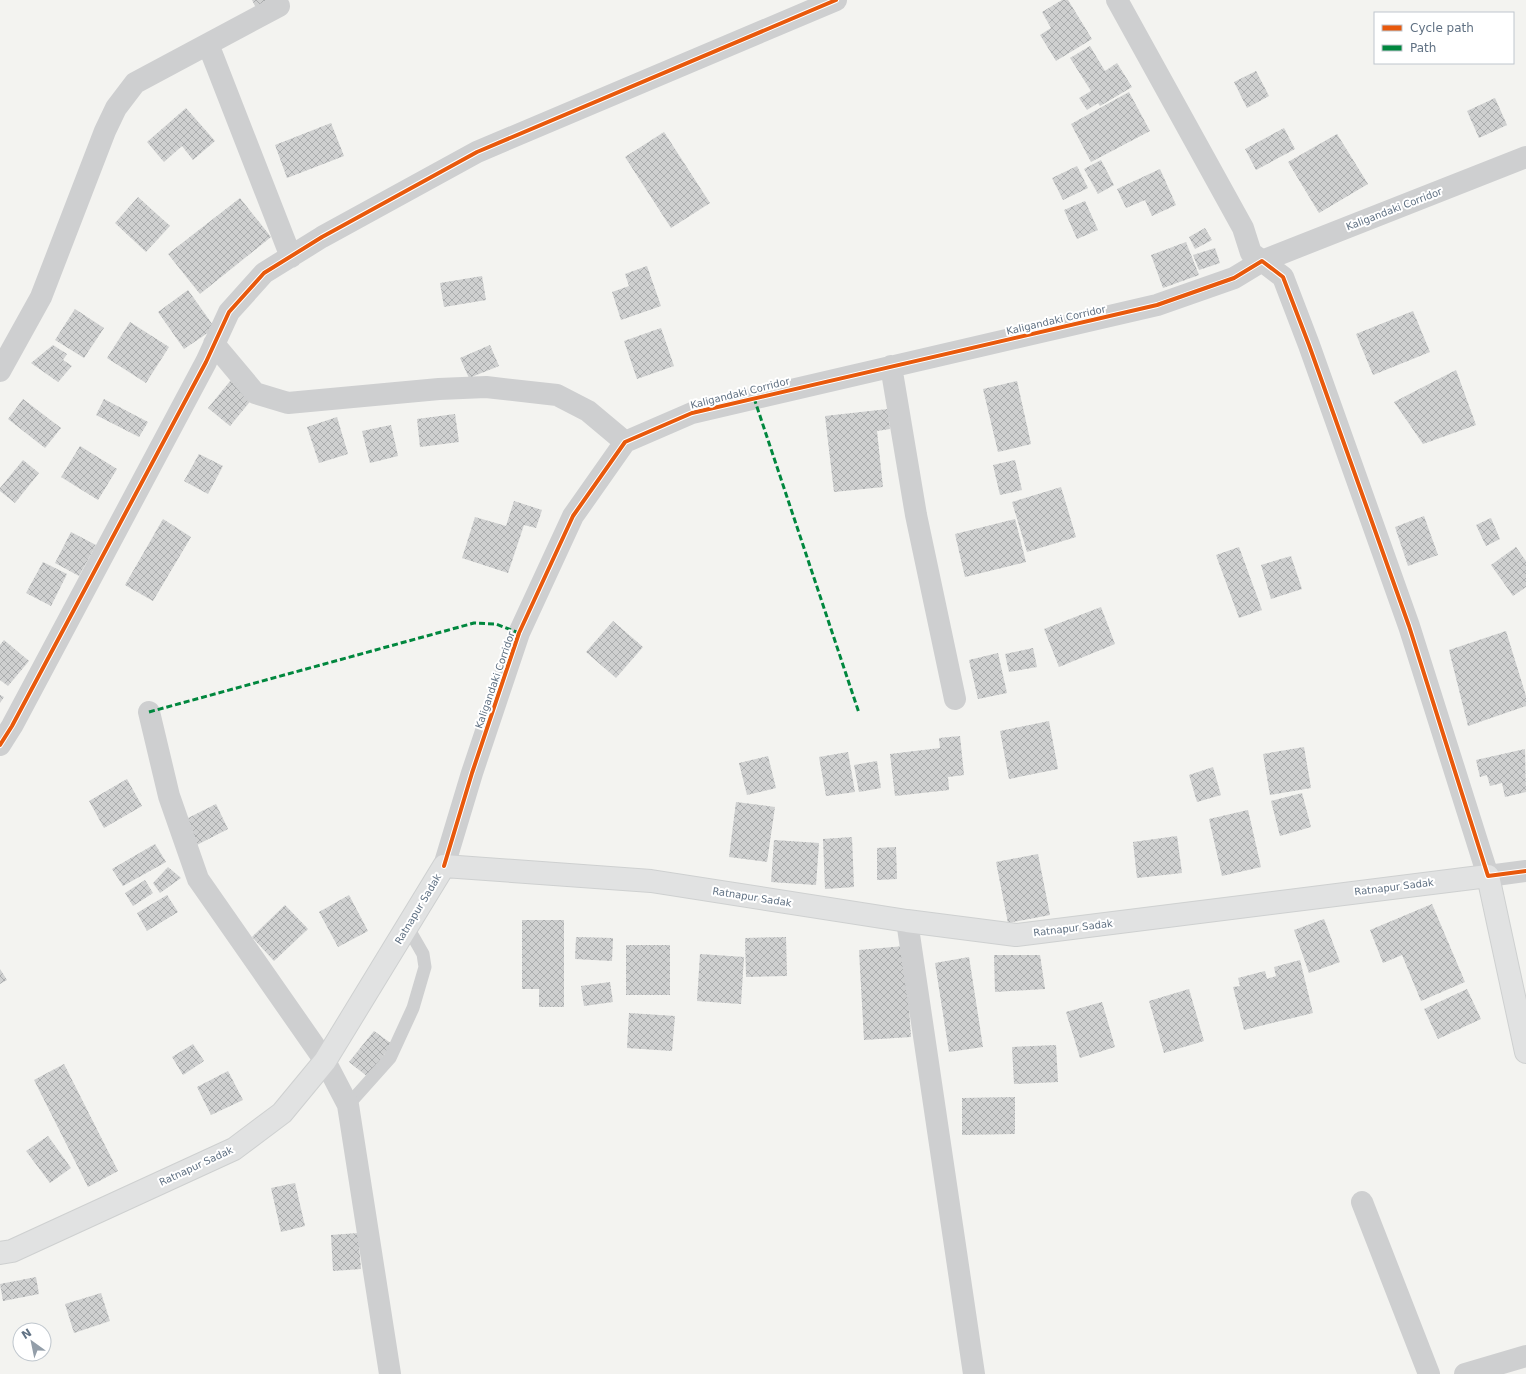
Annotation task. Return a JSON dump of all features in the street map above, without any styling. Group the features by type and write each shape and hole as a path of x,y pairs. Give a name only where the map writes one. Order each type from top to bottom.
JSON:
{"main road":[{"name":"Ratnapur Sadak","path":"0,1253 12,1251 234,1149 282,1113 325,1061 444,866 651,881 907,921 1016,935 1488,876"},
{"path":"1488,876 1526,1052"}],"street":[{"path":"0,745 16,719 230,312 264,273 291,256 478,152 836,0"},
{"path":"1117,0 1243,228 1251,253 1283,277 1410,626 1488,876 1526,871"},
{"path":"0,371 41,297 105,131 116,108 135,83 279,6"},
{"path":"208,44 291,256"},
{"name":"Kaligandaki Corridor","path":"444,866 472,773 519,633 574,516 625,442 692,413 1157,306 1234,278 1262,261 1526,157"},
{"path":"214,344 255,393 288,403 439,389 494,388 556,395 588,411 625,442"},
{"path":"891,366 916,515 955,699"},
{"path":"149,712 169,796 198,879 325,1061 348,1105 390,1374"},
{"path":"907,921 974,1374"},
{"path":"1362,1202 1429,1374"},
{"path":"1465,1374 1526,1356"}],"lane":[{"path":"348,1105 390,1058 413,1008 425,967 422,954 407,926"}],"building":[{"path":"252,0 269,0 256,8"},
{"path":"1062,0 1068,0 1092,39 1056,61 1040,35 1051,28 1042,12"},
{"path":"1090,46 1105,71 1117,63 1132,87 1100,106 1098,103 1087,110 1079,98 1091,91 1070,58"},
{"path":"1256,71 1269,96 1247,108 1234,82"},
{"path":"1129,92 1150,131 1091,162 1071,124"},
{"path":"1495,98 1507,125 1479,138 1467,111"},
{"path":"186,108 215,141 193,160 182,146 164,162 147,142"},
{"path":"331,123 344,156 287,178 275,145"},
{"path":"1284,128 1295,149 1256,170 1245,149"},
{"path":"664,132 710,203 671,228 625,157"},
{"path":"1337,134 1368,184 1319,213 1288,162"},
{"path":"1101,160 1114,185 1098,194 1084,169"},
{"path":"1077,166 1088,188 1063,200 1052,178"},
{"path":"1160,169 1176,205 1152,216 1145,200 1126,208 1117,189"},
{"path":"138,197 170,226 146,252 115,223"},
{"path":"240,198 271,237 200,294 168,254"},
{"path":"1085,201 1098,230 1077,239 1064,210"},
{"path":"1205,228 1212,240 1195,249 1189,237"},
{"path":"1186,242 1199,275 1163,288 1151,255"},
{"path":"1215,248 1220,263 1199,270 1193,255"},
{"path":"647,266 661,306 621,320 612,292 629,286 625,274"},
{"path":"482,276 486,300 444,307 440,283"},
{"path":"188,290 215,328 184,349 158,312"},
{"path":"75,309 104,328 84,358 55,340"},
{"path":"1413,311 1430,352 1373,375 1356,334"},
{"path":"130,322 169,347 146,383 107,358"},
{"path":"661,328 674,366 637,379 624,341"},
{"path":"53,345 67,354 63,360 72,366 58,382 31,363"},
{"path":"490,345 499,366 469,378 460,358"},
{"path":"1456,370 1476,425 1423,444 1394,402"},
{"path":"231,380 253,398 230,426 208,408"},
{"path":"1017,381 1031,444 998,452 983,389"},
{"path":"23,399 61,428 45,448 8,419"},
{"path":"104,399 148,422 139,437 96,415"},
{"path":"888,409 890,429 877,431 883,487 834,492 825,416"},
{"path":"455,414 459,442 420,447 417,419"},
{"path":"337,417 348,454 319,463 307,427"},
{"path":"391,425 398,456 370,463 362,431"},
{"path":"80,446 117,469 98,500 61,477"},
{"path":"199,454 223,466 208,494 184,481"},
{"path":"23,460 39,473 15,503 0,491 0,488"},
{"path":"1015,460 1022,490 1000,495 993,465"},
{"path":"1061,487 1076,537 1027,552 1012,502"},
{"path":"514,501 542,510 536,528 524,525 508,573 462,558 475,517 506,526"},
{"path":"1424,516 1438,555 1408,566 1395,527"},
{"path":"1491,518 1500,539 1486,546 1476,525"},
{"path":"163,519 191,537 153,601 125,585"},
{"path":"1015,519 1026,562 965,577 955,534"},
{"path":"71,532 96,545 79,576 55,563"},
{"path":"1239,547 1262,610 1239,618 1216,555"},
{"path":"1516,547 1526,561 1526,587 1513,596 1491,565"},
{"path":"1291,556 1302,589 1271,599 1261,565"},
{"path":"43,562 67,574 51,606 26,593"},
{"path":"1101,607 1115,644 1059,667 1044,629"},
{"path":"613,621 643,647 616,678 586,652"},
{"path":"1506,631 1526,696 1526,706 1468,726 1449,650"},
{"path":"4,640 29,661 8,686 0,680 0,645"},
{"path":"1033,648 1037,667 1009,672 1005,654"},
{"path":"998,653 1007,693 978,699 969,660"},
{"path":"0,695 4,697 0,703"},
{"path":"1049,721 1058,769 1009,779 1000,731"},
{"path":"960,736 964,775 948,777 949,790 895,796 890,754 940,748 939,738"},
{"path":"1304,747 1311,788 1270,795 1263,754"},
{"path":"1525,749 1526,792 1505,797 1502,783 1490,786 1487,775 1480,777 1476,760"},
{"path":"848,752 855,792 826,796 819,757"},
{"path":"768,756 776,788 747,795 739,763"},
{"path":"877,761 881,788 859,792 854,765"},
{"path":"1213,767 1221,795 1197,802 1189,775"},
{"path":"127,779 142,806 104,828 89,801"},
{"path":"1302,793 1311,827 1280,836 1271,801"},
{"path":"736,802 775,807 767,862 729,857"},
{"path":"216,804 228,829 191,848 178,823"},
{"path":"1248,810 1261,867 1222,876 1209,819"},
{"path":"1177,836 1182,873 1137,878 1133,842"},
{"path":"852,837 854,887 825,889 823,839"},
{"path":"774,840 819,843 816,885 771,882"},
{"path":"155,844 166,862 123,886 112,869"},
{"path":"896,847 897,879 877,880 877,848"},
{"path":"1038,854 1050,915 1008,923 996,862"},
{"path":"168,867 181,878 160,893 153,883"},
{"path":"145,880 153,893 133,906 125,893"},
{"path":"167,895 178,912 147,931 137,913"},
{"path":"349,895 368,931 338,947 319,912"},
{"path":"1432,904 1465,982 1421,1001 1402,955 1383,963 1370,930"},
{"path":"285,905 308,929 274,961 252,937"},
{"path":"1324,919 1340,962 1309,973 1294,930"},
{"path":"522,920 564,920 564,1007 539,1007 539,989 522,989"},
{"path":"576,937 613,938 612,961 575,959"},
{"path":"786,937 787,976 746,977 745,938"},
{"path":"626,945 670,945 670,995 626,995"},
{"path":"905,946 911,1037 864,1040 859,950"},
{"path":"700,954 744,957 741,1004 697,1001"},
{"path":"994,955 1040,955 1045,989 995,992"},
{"path":"969,957 983,1047 949,1052 935,963"},
{"path":"1300,960 1313,1013 1244,1030 1233,987 1240,986 1238,978 1265,971 1267,979 1276,976 1274,967"},
{"path":"0,969 7,980 0,984"},
{"path":"610,982 613,1002 584,1006 581,986"},
{"path":"1189,989 1204,1041 1164,1053 1149,1001"},
{"path":"1467,989 1481,1019 1438,1039 1424,1009"},
{"path":"1102,1002 1115,1047 1080,1058 1066,1012"},
{"path":"629,1013 675,1016 672,1051 627,1048"},
{"path":"374,1031 392,1044 368,1077 349,1062"},
{"path":"193,1044 204,1061 183,1075 172,1057"},
{"path":"1056,1045 1058,1082 1014,1084 1012,1047"},
{"path":"64,1064 118,1171 88,1187 34,1080"},
{"path":"228,1071 243,1100 211,1115 197,1087"},
{"path":"1015,1097 1015,1134 962,1135 962,1098"},
{"path":"48,1136 71,1168 50,1183 26,1151"},
{"path":"295,1183 305,1226 281,1232 271,1188"},
{"path":"358,1233 361,1269 333,1271 331,1235"},
{"path":"36,1277 39,1294 3,1301 0,1284"},
{"path":"101,1293 110,1321 74,1333 65,1304"}],"marked path":[{"path":"754,398 859,713"},
{"path":"149,712 474,623 496,624 519,633"}],"cycle path":[{"path":"0,745 12,726 206,362 229,312 264,273 322,237 477,152 836,0"},
{"path":"444,866 472,773 519,633 573,516 625,442 692,413 1157,305 1234,278 1262,261 1283,277 1309,345 1409,626 1488,876 1526,871"}]}
